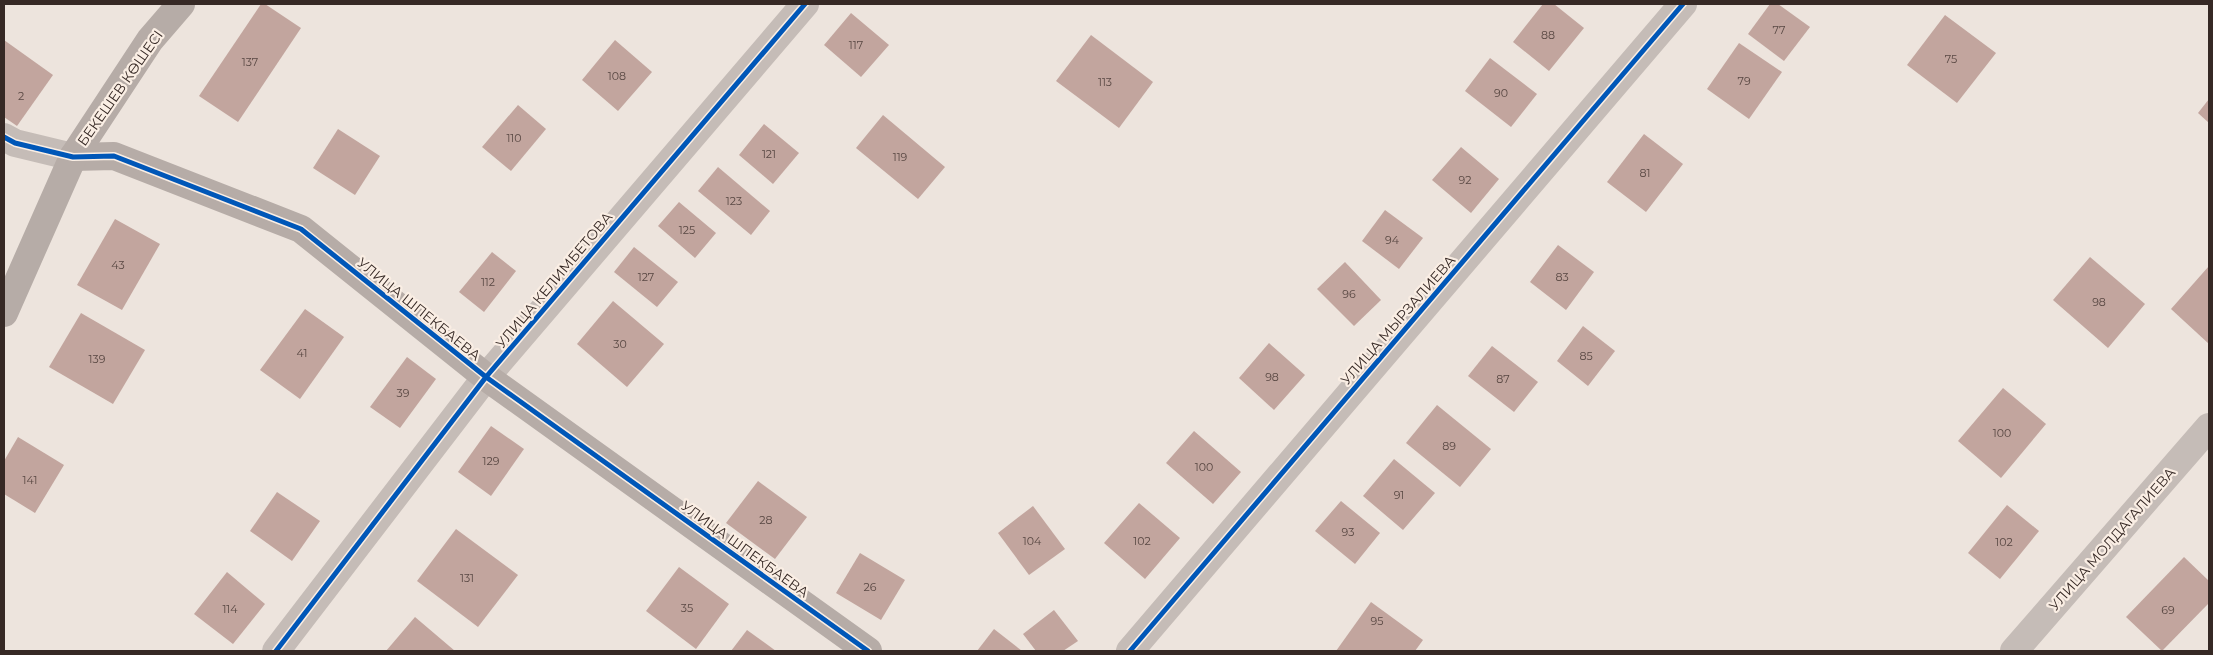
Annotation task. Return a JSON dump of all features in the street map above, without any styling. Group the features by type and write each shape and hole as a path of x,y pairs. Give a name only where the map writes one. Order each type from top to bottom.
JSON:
{"street":[{"name":"БЕКЕШЕВ КӨШЕСІ","path":"4,313 73,157 150,40 181,4"},
{"name":"УЛИЦА КЕЛИМБЕТОВА","path":"276,651 486,377 805,4"},
{"name":"УЛИЦА МЫРЗАЛИЕВА","path":"1130,651 1683,4"},
{"path":"4,137 14,143 73,157"},
{"name":"УЛИЦА ШПЕКБАЕВА","path":"73,157 114,156 302,229 486,377 868,651"},
{"name":"УЛИЦА МОЛДАГАЛИЕВА","path":"2014,651 2209,427"}],"building":[{"path":"261,4 265,4 301,28 238,122 199,96"},
{"path":"1543,4 1554,4 1584,28 1549,71 1513,42"},
{"path":"1770,4 1778,4 1810,27 1784,61 1748,34"},
{"path":"851,13 889,45 861,77 824,45"},
{"path":"1945,15 1996,53 1957,103 1907,65"},
{"path":"1091,35 1153,82 1119,128 1056,81"},
{"path":"4,40 53,75 17,126 4,117"},
{"path":"615,40 652,72 618,111 582,80"},
{"path":"1739,43 1782,72 1749,119 1707,89"},
{"path":"1490,58 1537,94 1511,127 1465,91"},
{"path":"2209,99 2209,123 2198,113"},
{"path":"518,105 546,129 511,171 482,147"},
{"path":"883,115 945,167 918,199 856,148"},
{"path":"764,124 799,153 773,184 739,155"},
{"path":"338,129 380,156 355,195 313,168"},
{"path":"1644,134 1683,164 1646,212 1607,182"},
{"path":"1461,147 1499,179 1471,213 1432,180"},
{"path":"718,167 770,211 751,235 698,191"},
{"path":"679,202 716,233 695,258 658,226"},
{"path":"1385,210 1423,238 1399,269 1362,241"},
{"path":"115,219 160,244 122,310 77,285"},
{"path":"1558,245 1594,272 1566,310 1530,282"},
{"path":"634,247 678,282 657,307 614,272"},
{"path":"492,252 516,271 484,312 459,292"},
{"path":"2090,257 2145,304 2108,348 2053,300"},
{"path":"1345,262 1381,300 1354,326 1317,289"},
{"path":"2209,266 2209,344 2171,309"},
{"path":"613,301 664,344 627,387 577,344"},
{"path":"305,309 344,337 300,399 260,370"},
{"path":"81,313 145,350 113,404 49,367"},
{"path":"1583,326 1615,351 1588,386 1557,361"},
{"path":"1269,343 1305,375 1274,410 1239,378"},
{"path":"1492,346 1538,382 1514,412 1468,376"},
{"path":"407,357 436,379 400,428 370,407"},
{"path":"2003,388 2046,424 2001,478 1958,441"},
{"path":"1437,405 1491,449 1460,487 1406,443"},
{"path":"491,426 524,449 491,496 458,472"},
{"path":"1194,431 1241,472 1213,504 1166,463"},
{"path":"18,437 64,465 35,513 4,494 4,461"},
{"path":"1394,459 1435,493 1403,530 1363,496"},
{"path":"758,481 807,517 775,559 726,523"},
{"path":"277,492 320,521 292,561 250,531"},
{"path":"1341,501 1380,533 1355,564 1315,531"},
{"path":"1139,503 1180,538 1145,579 1104,543"},
{"path":"2007,505 2039,531 2000,579 1968,553"},
{"path":"1033,506 1065,549 1029,575 998,533"},
{"path":"456,529 518,575 478,627 417,581"},
{"path":"860,553 905,580 881,620 836,593"},
{"path":"2184,557 2209,581 2209,603 2162,651 2126,617"},
{"path":"679,567 729,604 696,649 646,611"},
{"path":"227,572 265,604 233,644 194,614"},
{"path":"1371,602 1423,640 1415,651 1336,651"},
{"path":"1054,610 1078,641 1063,651 1036,651 1023,634"},
{"path":"415,617 455,651 386,651"},
{"path":"994,629 1022,651 977,651"},
{"path":"747,630 776,651 731,651"}],"cycle path":[{"path":"276,651 486,377 805,4"},
{"path":"1130,651 1683,4"},
{"path":"4,137 15,143 73,157 114,156 301,229 486,377 868,651"}]}
